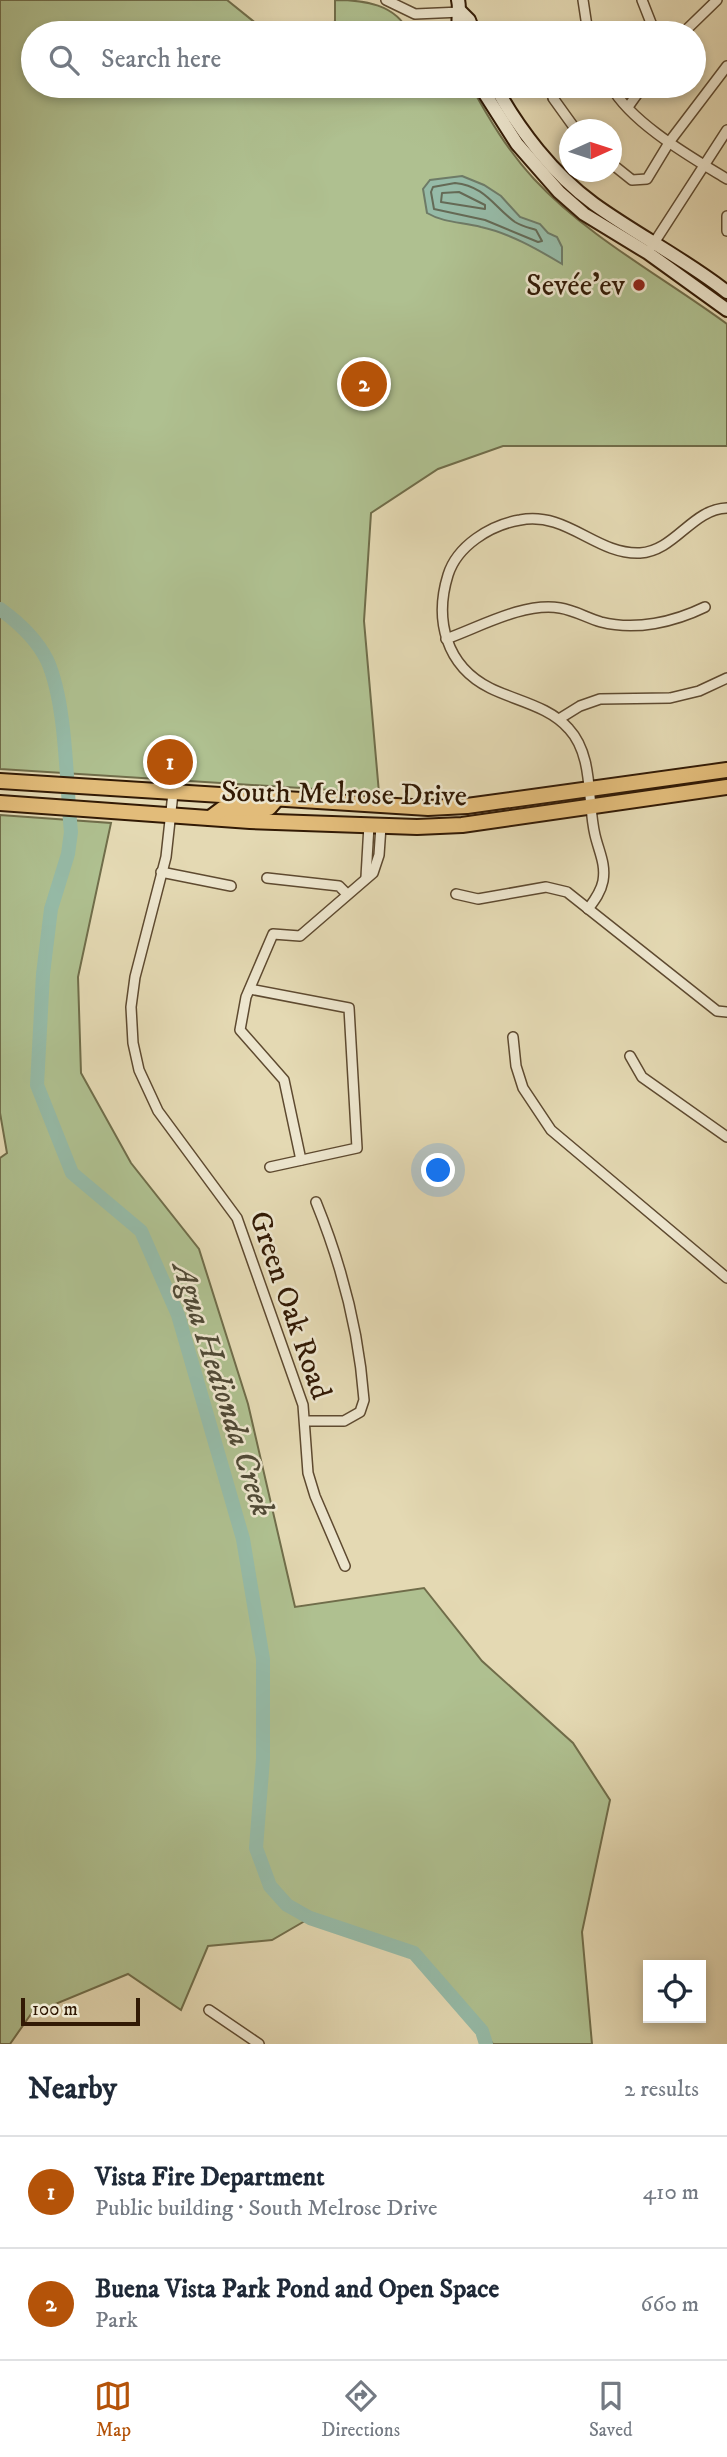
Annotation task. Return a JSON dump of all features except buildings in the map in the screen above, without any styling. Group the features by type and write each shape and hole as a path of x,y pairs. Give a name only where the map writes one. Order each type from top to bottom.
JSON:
{"main road":[{"name":"South Melrose Drive","path":"7,781 428,808 727,770"},
{"name":"South Melrose Drive","path":"0,803 171,816 375,826 462,825 727,787"},
{"path":"210,818 222,809 269,808 276,800"}],"street":[{"path":"386,0 415,14 460,6 469,21"},
{"path":"583,0 586,21"},
{"path":"642,0 650,21"},
{"path":"695,21 717,0"},
{"path":"706,94 727,66"},
{"path":"488,98 517,144 559,192 601,225 652,247 727,292"},
{"path":"503,98 527,136 569,182 727,310"},
{"path":"553,98 568,119"},
{"path":"621,98 670,141 727,179"},
{"path":"628,107 634,98"},
{"path":"622,172 632,180 647,179 670,141 703,98"},
{"path":"652,247 727,130"},
{"path":"727,216 727,231"},
{"path":"588,909 603,883 604,861 595,834 589,789 576,739 559,719 488,687 467,673 446,639 442,597 449,571 457,557 479,535 519,520 542,520 571,527 596,542 640,553 678,536 695,520 727,508"},
{"path":"446,639 531,608 560,608 603,623 638,625 685,617 705,607"},
{"path":"559,719 600,699 670,698 699,691 727,678"},
{"name":"Green Oak Road","path":"173,793 161,872 131,1007 133,1043 139,1070 158,1111 237,1218 303,1405 308,1473 345,1566"},
{"path":"301,1160 284,1080 240,1030 250,989 273,934 300,936 366,877 375,826"},
{"path":"161,872 231,886"},
{"path":"267,878 309,880 339,886 347,894"},
{"path":"456,894 478,899 546,887 567,892 717,1011 727,1012"},
{"path":"250,989 349,1008 356,1148 270,1167"},
{"path":"513,1037 516,1066 523,1088 534,1109 551,1130 727,1278"},
{"path":"630,1056 642,1077 727,1137"},
{"path":"304,1421 344,1421 360,1412 363,1400 353,1320 341,1269 316,1202"},
{"path":"209,2010 259,2044"}],"shaded area":[{"path":"0,0 227,0 253,21 21,21 21,98 478,98 516,157 555,200 602,238 727,324 727,446 503,446 438,469 371,513 364,621 379,793 0,769"},
{"path":"335,0 378,6 388,10 401,21 335,21"},
{"path":"0,815 111,823 78,977 81,1073 131,1163 199,1249 248,1404 295,1607 424,1588 482,1661 573,1743 610,1800 582,1932 592,2044 493,2044 414,1953 310,1918 272,1940 208,1946 181,2010 128,1974 31,2014 10,2044 0,2044 0,1158 7,1153 0,1113"}],"water":[{"path":"462,176 484,185 501,196 520,217 540,224 548,233 557,237 562,247 562,264 502,233 447,221 427,213 423,189 430,180"}],"waterway":[{"name":"Agua Hedionda Creek","path":"0,609 38,645 54,678 62,721 71,832 68,854 51,909 43,974 37,1085 72,1173 141,1231 178,1315 243,1539 263,1659 263,1759 256,1848 270,1886 287,1905 310,1918 414,1953 482,2031 486,2044"}],"place":[{"name":"Sevée'ev","path":"639,285"},
{"name":"Buena Vista Park Pond and Open Space","path":"364,384"},
{"name":"Vista Fire Department","path":"170,762"}]}
